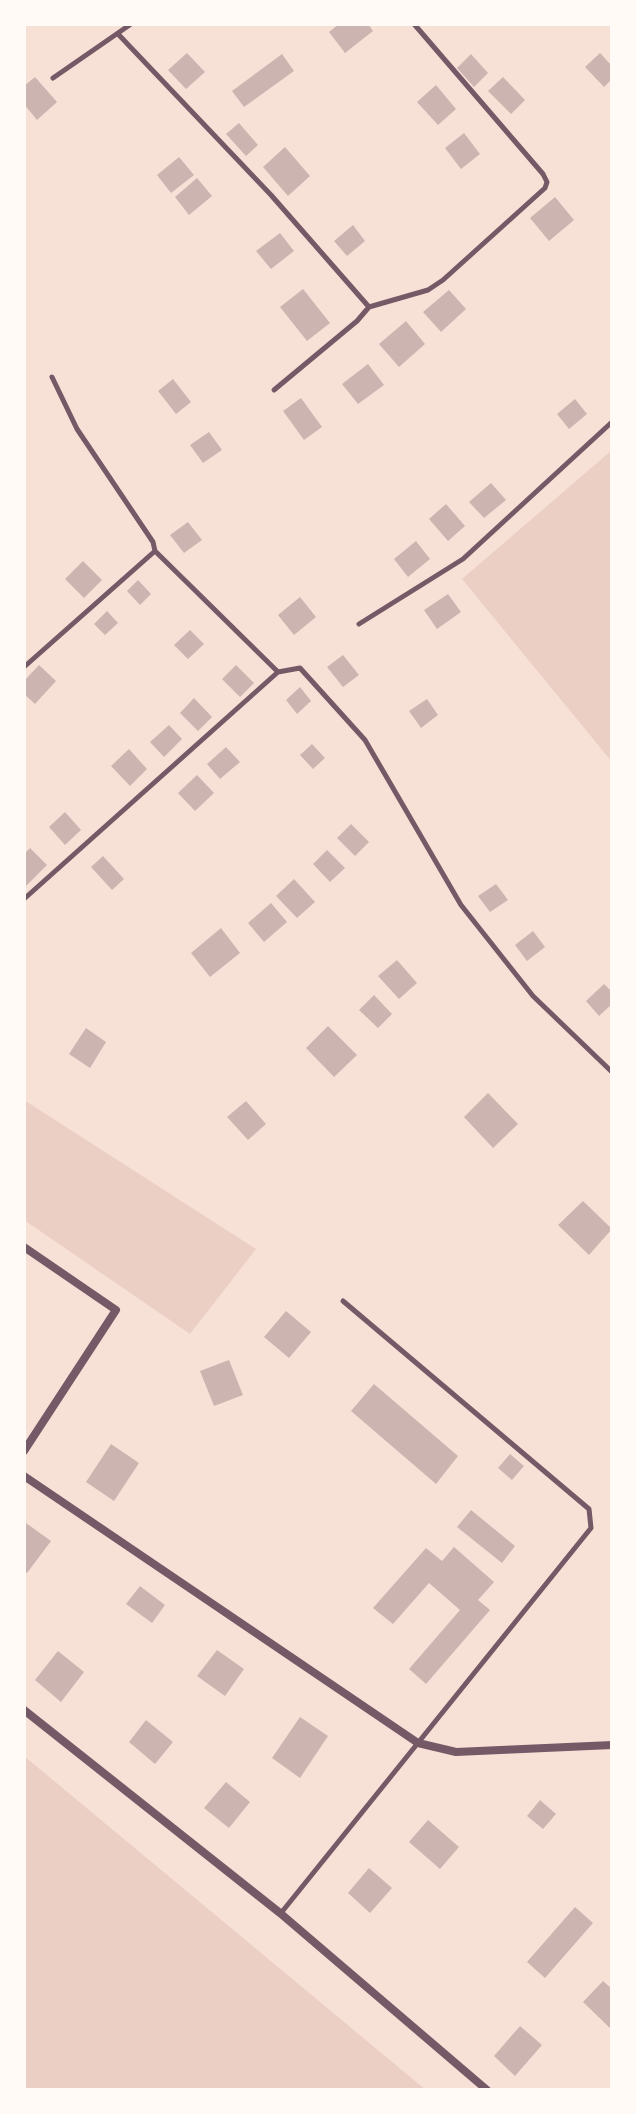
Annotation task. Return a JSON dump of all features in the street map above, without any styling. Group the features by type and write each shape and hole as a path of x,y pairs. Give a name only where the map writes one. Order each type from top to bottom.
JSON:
{"street":[{"path":"24,1247 116,1310 24,1451"},
{"path":"24,1476 418,1743 456,1752 612,1745"},
{"path":"24,1710 280,1913 487,2090"}],"lane":[{"path":"53,78 131,24"},
{"path":"274,390 357,321 369,307 428,290 443,280 545,188 547,182 543,174 414,24"},
{"path":"118,34 271,195 369,307"},
{"path":"52,377 77,429 153,542 155,551 278,672"},
{"path":"359,624 463,559 612,422"},
{"path":"24,667 155,551"},
{"path":"24,899 278,672 300,668 365,740 461,905 533,996 612,1072"},
{"path":"280,1913 591,1528 589,1509 343,1301"}],"shaded area":[{"path":"612,450 612,762 462,579"},
{"path":"24,1100 256,1249 190,1334 24,1220"},
{"path":"24,1756 426,2090 24,2090"}],"building":[{"path":"339,24 368,24 373,31 345,53 329,32"},
{"path":"187,53 205,72 186,89 168,70"},
{"path":"600,53 612,66 612,79 604,87 585,67"},
{"path":"282,54 294,71 244,107 232,91"},
{"path":"471,54 488,73 474,87 457,68"},
{"path":"35,77 57,102 37,120 24,104 24,86"},
{"path":"503,77 525,100 511,114 488,91"},
{"path":"436,85 456,109 438,125 417,102"},
{"path":"239,123 258,145 246,156 226,134"},
{"path":"464,133 480,154 461,169 445,148"},
{"path":"285,147 310,176 288,196 263,167"},
{"path":"179,157 194,175 171,193 157,175"},
{"path":"197,178 212,196 189,215 175,197"},
{"path":"555,197 574,220 549,241 530,218"},
{"path":"353,225 365,241 347,256 334,241"},
{"path":"280,233 294,251 271,269 256,251"},
{"path":"303,289 330,323 307,341 280,307"},
{"path":"449,290 466,309 441,332 423,312"},
{"path":"406,321 425,344 399,367 379,344"},
{"path":"368,364 384,385 358,404 342,384"},
{"path":"173,379 191,402 176,414 158,391"},
{"path":"301,398 322,427 304,440 283,411"},
{"path":"575,399 587,414 569,429 557,414"},
{"path":"209,432 222,450 203,463 190,445"},
{"path":"491,483 506,500 484,518 469,502"},
{"path":"446,504 465,526 448,541 429,519"},
{"path":"188,522 202,540 184,553 170,535"},
{"path":"416,541 430,559 408,577 394,559"},
{"path":"83,561 102,580 84,598 65,579"},
{"path":"138,580 151,594 140,605 127,591"},
{"path":"448,594 461,612 437,629 424,610"},
{"path":"300,597 316,617 294,635 278,615"},
{"path":"107,611 118,623 105,635 94,624"},
{"path":"190,630 204,644 188,659 174,645"},
{"path":"343,655 359,675 343,687 327,667"},
{"path":"39,665 56,681 35,704 24,694 24,681"},
{"path":"236,665 254,683 240,697 222,679"},
{"path":"300,687 311,701 297,714 286,700"},
{"path":"194,698 212,717 198,731 180,713"},
{"path":"427,699 438,715 421,728 409,711"},
{"path":"169,725 182,739 164,757 150,742"},
{"path":"312,744 325,758 313,769 300,755"},
{"path":"226,747 240,762 220,779 207,764"},
{"path":"129,749 147,769 130,786 111,766"},
{"path":"197,775 214,793 195,811 178,793"},
{"path":"65,812 81,830 65,845 49,827"},
{"path":"351,824 369,842 355,856 337,838"},
{"path":"30,848 47,865 24,888 24,854"},
{"path":"327,850 345,868 330,882 313,864"},
{"path":"103,856 124,879 112,890 91,867"},
{"path":"294,879 315,902 297,918 276,896"},
{"path":"496,884 508,900 490,912 478,896"},
{"path":"271,903 287,922 264,942 248,923"},
{"path":"221,928 240,953 210,977 191,953"},
{"path":"533,931 545,947 527,961 515,945"},
{"path":"397,960 417,983 399,999 378,976"},
{"path":"604,984 612,992 612,1004 599,1016 586,1001"},
{"path":"374,995 392,1014 378,1028 359,1010"},
{"path":"328,1026 357,1055 334,1077 306,1048"},
{"path":"86,1028 106,1042 90,1068 69,1054"},
{"path":"488,1093 518,1124 493,1148 464,1117"},
{"path":"246,1101 266,1124 248,1140 227,1117"},
{"path":"583,1201 612,1229 589,1255 558,1225"},
{"path":"286,1311 311,1332 289,1358 264,1337"},
{"path":"229,1360 243,1395 214,1406 200,1371"},
{"path":"374,1384 458,1456 436,1484 351,1411"},
{"path":"111,1444 139,1463 114,1501 86,1482"},
{"path":"510,1454 524,1466 512,1480 498,1468"},
{"path":"471,1510 515,1546 502,1563 457,1527"},
{"path":"26,1523 51,1541 27,1573 24,1571"},
{"path":"454,1547 494,1582 478,1600 490,1610 426,1684 409,1669 460,1610 429,1583 393,1624 373,1608 426,1548 442,1561"},
{"path":"140,1586 165,1605 152,1623 126,1604"},
{"path":"217,1650 244,1669 225,1696 197,1676"},
{"path":"58,1651 84,1672 61,1702 35,1680"},
{"path":"300,1717 328,1736 300,1778 272,1758"},
{"path":"146,1720 173,1742 155,1764 129,1742"},
{"path":"226,1782 250,1802 229,1828 204,1808"},
{"path":"540,1800 556,1814 543,1829 527,1816"},
{"path":"428,1820 459,1847 440,1869 409,1842"},
{"path":"369,1868 392,1888 370,1913 348,1893"},
{"path":"575,1907 593,1923 545,1978 527,1962"},
{"path":"603,1981 612,1989 612,2030 583,2002"},
{"path":"520,2026 542,2045 515,2076 494,2056"}]}
